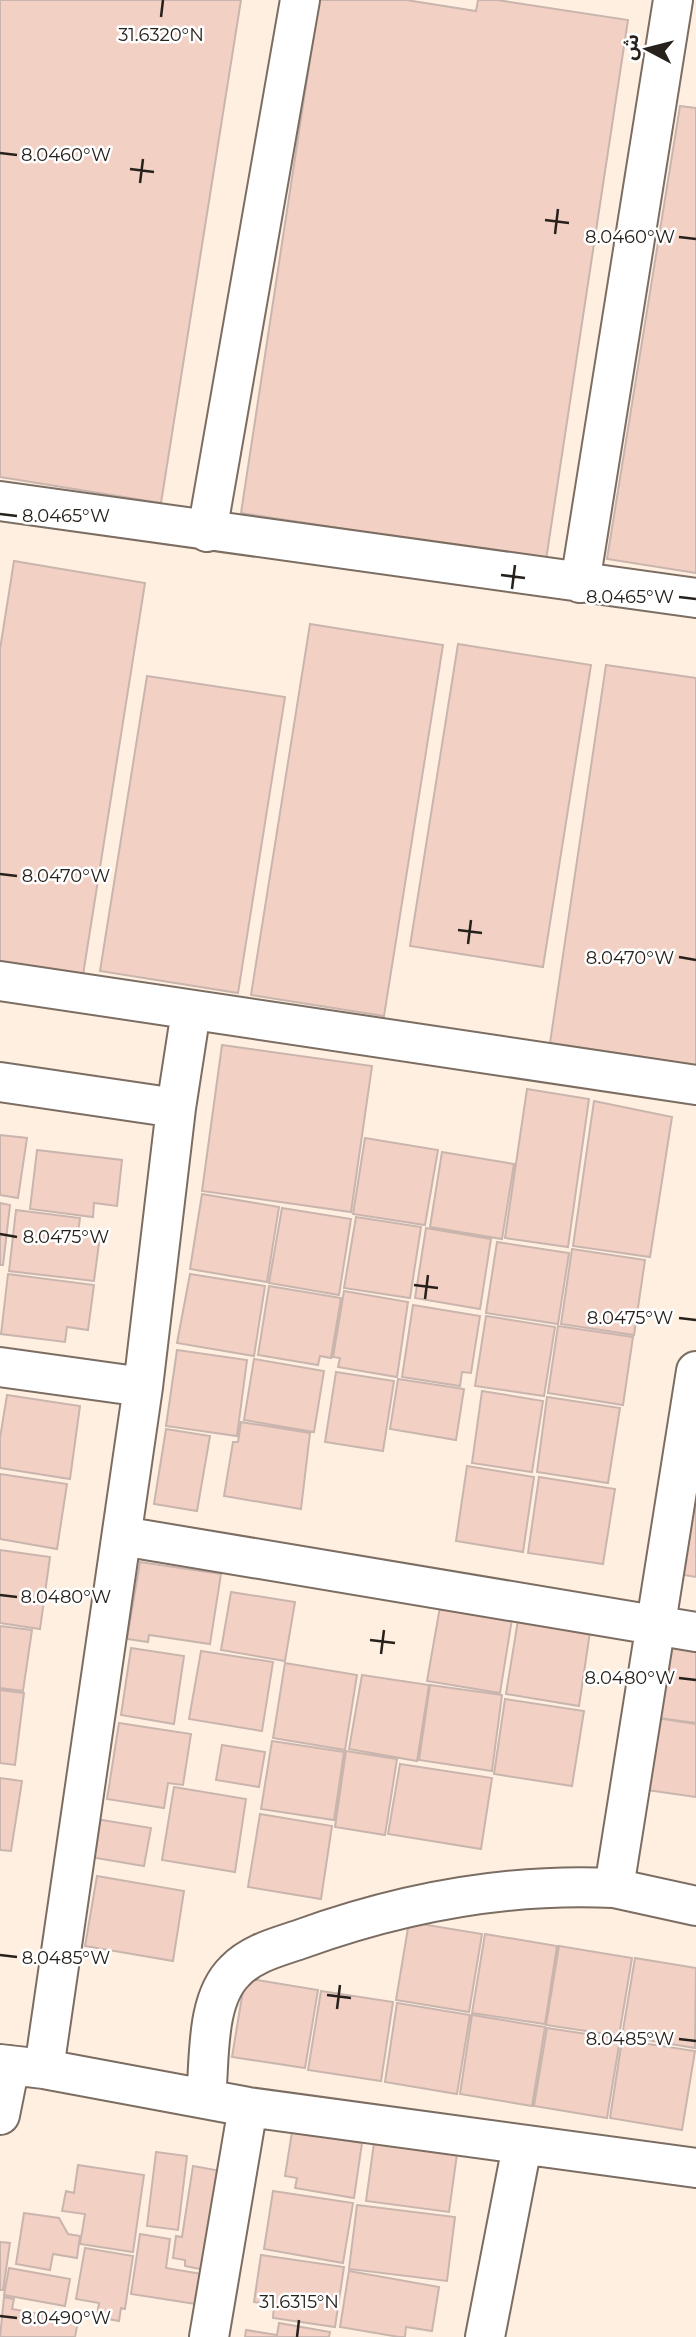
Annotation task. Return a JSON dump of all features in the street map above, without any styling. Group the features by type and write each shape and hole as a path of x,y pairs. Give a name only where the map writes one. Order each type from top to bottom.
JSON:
{"street":[{"path":"207,532 300,0"},
{"path":"580,583 673,0"},
{"path":"0,501 207,532 696,598"},
{"path":"0,981 696,1085"},
{"path":"0,2115 18,2066 122,1536 176,1108 191,1011"},
{"path":"0,1082 176,1108"},
{"path":"0,1367 142,1387"},
{"path":"614,1888 696,1371"},
{"path":"122,1536 696,1632"},
{"path":"206,2098 214,2018 222,1989 234,1971 257,1955 331,1928 412,1906 556,1885 614,1888 696,1906"},
{"path":"18,2066 248,2107 696,2168"},
{"path":"209,2337 248,2107"},
{"path":"485,2337 522,2146"}],"building":[{"path":"0,0 241,0 161,503 0,477"},
{"path":"319,0 406,0 476,11 478,0 497,0 628,20 546,560 241,513"},
{"path":"680,106 696,108 696,573 607,559"},
{"path":"14,561 145,583 83,975 0,962 0,649"},
{"path":"310,624 443,645 384,1016 251,995"},
{"path":"458,644 591,665 543,967 410,946"},
{"path":"606,665 696,678 696,1065 550,1043"},
{"path":"147,676 285,697 238,993 100,971"},
{"path":"222,1045 372,1066 351,1212 202,1191"},
{"path":"527,1089 589,1099 568,1247 505,1238"},
{"path":"594,1101 672,1117 650,1257 573,1246"},
{"path":"0,1135 27,1138 18,1198 0,1195"},
{"path":"365,1138 438,1150 425,1225 353,1214"},
{"path":"37,1150 122,1160 117,1206 94,1203 93,1217 30,1209"},
{"path":"442,1152 514,1164 502,1239 430,1227"},
{"path":"202,1194 279,1207 267,1282 190,1269"},
{"path":"0,1203 10,1205 3,1265 0,1265"},
{"path":"282,1208 351,1219 339,1295 269,1283"},
{"path":"16,1210 80,1218 78,1233 100,1236 94,1281 9,1271"},
{"path":"356,1217 421,1227 410,1298 344,1288"},
{"path":"426,1228 491,1239 480,1309 415,1298"},
{"path":"497,1242 569,1253 558,1324 486,1313"},
{"path":"572,1249 645,1260 634,1335 561,1324"},
{"path":"8,1274 94,1285 88,1330 67,1327 65,1342 1,1334"},
{"path":"190,1274 265,1286 254,1356 177,1343"},
{"path":"269,1286 341,1298 331,1358 320,1356 318,1365 258,1355"},
{"path":"344,1291 408,1302 397,1377 338,1367 340,1358 333,1357"},
{"path":"413,1305 480,1316 471,1373 462,1372 460,1386 402,1377"},
{"path":"486,1316 555,1327 544,1396 475,1386"},
{"path":"558,1326 633,1337 623,1405 548,1393"},
{"path":"177,1350 247,1360 237,1436 166,1426"},
{"path":"254,1359 324,1371 314,1432 244,1420"},
{"path":"336,1372 394,1381 383,1451 325,1442"},
{"path":"398,1379 464,1389 456,1440 390,1429"},
{"path":"482,1391 543,1401 532,1472 472,1463"},
{"path":"7,1395 80,1406 70,1479 0,1468 0,1438"},
{"path":"547,1397 620,1408 608,1483 537,1472"},
{"path":"241,1422 310,1433 301,1509 224,1496 233,1442 238,1442"},
{"path":"166,1429 210,1436 197,1511 154,1504"},
{"path":"467,1466 534,1477 523,1552 456,1541"},
{"path":"0,1474 67,1484 57,1549 0,1539"},
{"path":"539,1477 615,1489 603,1564 528,1553"},
{"path":"690,1499 696,1500 696,1577 678,1574"},
{"path":"0,1550 50,1557 40,1629 0,1623"},
{"path":"140,1562 221,1574 210,1644 149,1635 148,1642 127,1639"},
{"path":"231,1592 295,1602 285,1661 221,1650"},
{"path":"440,1607 512,1619 500,1693 427,1681"},
{"path":"518,1620 590,1632 579,1706 506,1694"},
{"path":"0,1626 32,1630 23,1691 0,1688"},
{"path":"664,1638 696,1643 696,1723 652,1717"},
{"path":"131,1648 184,1656 174,1724 121,1715"},
{"path":"201,1651 273,1662 262,1731 189,1719"},
{"path":"285,1663 357,1675 345,1750 273,1738"},
{"path":"362,1675 429,1685 417,1761 349,1749"},
{"path":"430,1685 502,1695 492,1771 419,1760"},
{"path":"0,1690 24,1693 15,1765 0,1763"},
{"path":"505,1699 584,1711 572,1786 494,1774"},
{"path":"650,1717 696,1724 696,1797 639,1789"},
{"path":"119,1723 191,1734 183,1785 168,1783 164,1808 107,1799"},
{"path":"272,1741 344,1752 334,1820 261,1809"},
{"path":"222,1745 265,1752 259,1787 216,1780"},
{"path":"346,1751 397,1759 385,1835 335,1827"},
{"path":"400,1764 492,1778 481,1849 388,1834"},
{"path":"0,1778 22,1781 11,1851 0,1850"},
{"path":"174,1787 246,1799 235,1872 162,1860"},
{"path":"260,1814 332,1826 321,1899 248,1887"},
{"path":"96,1819 151,1828 144,1866 90,1857"},
{"path":"97,1876 184,1891 173,1961 85,1946"},
{"path":"409,1922 482,1934 469,2012 396,2000"},
{"path":"485,1934 557,1946 545,2024 472,2013"},
{"path":"559,1946 632,1958 619,2036 546,2025"},
{"path":"635,1958 696,1968 695,2048 622,2036"},
{"path":"245,1978 318,1990 305,2068 232,2057"},
{"path":"321,1991 393,2002 381,2081 308,2070"},
{"path":"397,2003 470,2015 457,2094 385,2082"},
{"path":"472,2015 545,2027 532,2106 460,2094"},
{"path":"547,2028 620,2039 607,2118 534,2106"},
{"path":"622,2040 695,2051 682,2130 610,2118"},
{"path":"292,2132 362,2143 354,2198 295,2188 297,2178 285,2176"},
{"path":"374,2143 457,2154 449,2212 366,2201"},
{"path":"156,2152 187,2156 178,2230 147,2226"},
{"path":"78,2165 144,2175 133,2252 80,2244 85,2214 62,2211 66,2191 74,2193"},
{"path":"193,2166 221,2171 205,2270 185,2266 185,2260 173,2258 176,2236 182,2237"},
{"path":"273,2191 353,2203 343,2263 264,2249"},
{"path":"357,2205 455,2217 447,2281 349,2269"},
{"path":"24,2213 59,2218 68,2234 80,2236 77,2258 53,2254 50,2270 16,2264"},
{"path":"140,2234 170,2239 166,2268 214,2276 209,2306 131,2294"},
{"path":"0,2242 10,2243 3,2290 0,2290"},
{"path":"85,2248 133,2256 125,2309 121,2308 119,2321 97,2317 99,2303 76,2299"},
{"path":"261,2255 344,2267 335,2327 273,2318 274,2305 254,2302"},
{"path":"9,2268 70,2279 65,2306 4,2295"},
{"path":"349,2271 439,2287 432,2331 406,2327 405,2337 399,2337 340,2327"},
{"path":"4,2297 14,2299 12,2309 78,2321 75,2337 0,2337"},
{"path":"279,2323 330,2332 329,2337 245,2337 246,2330 277,2335"}]}
